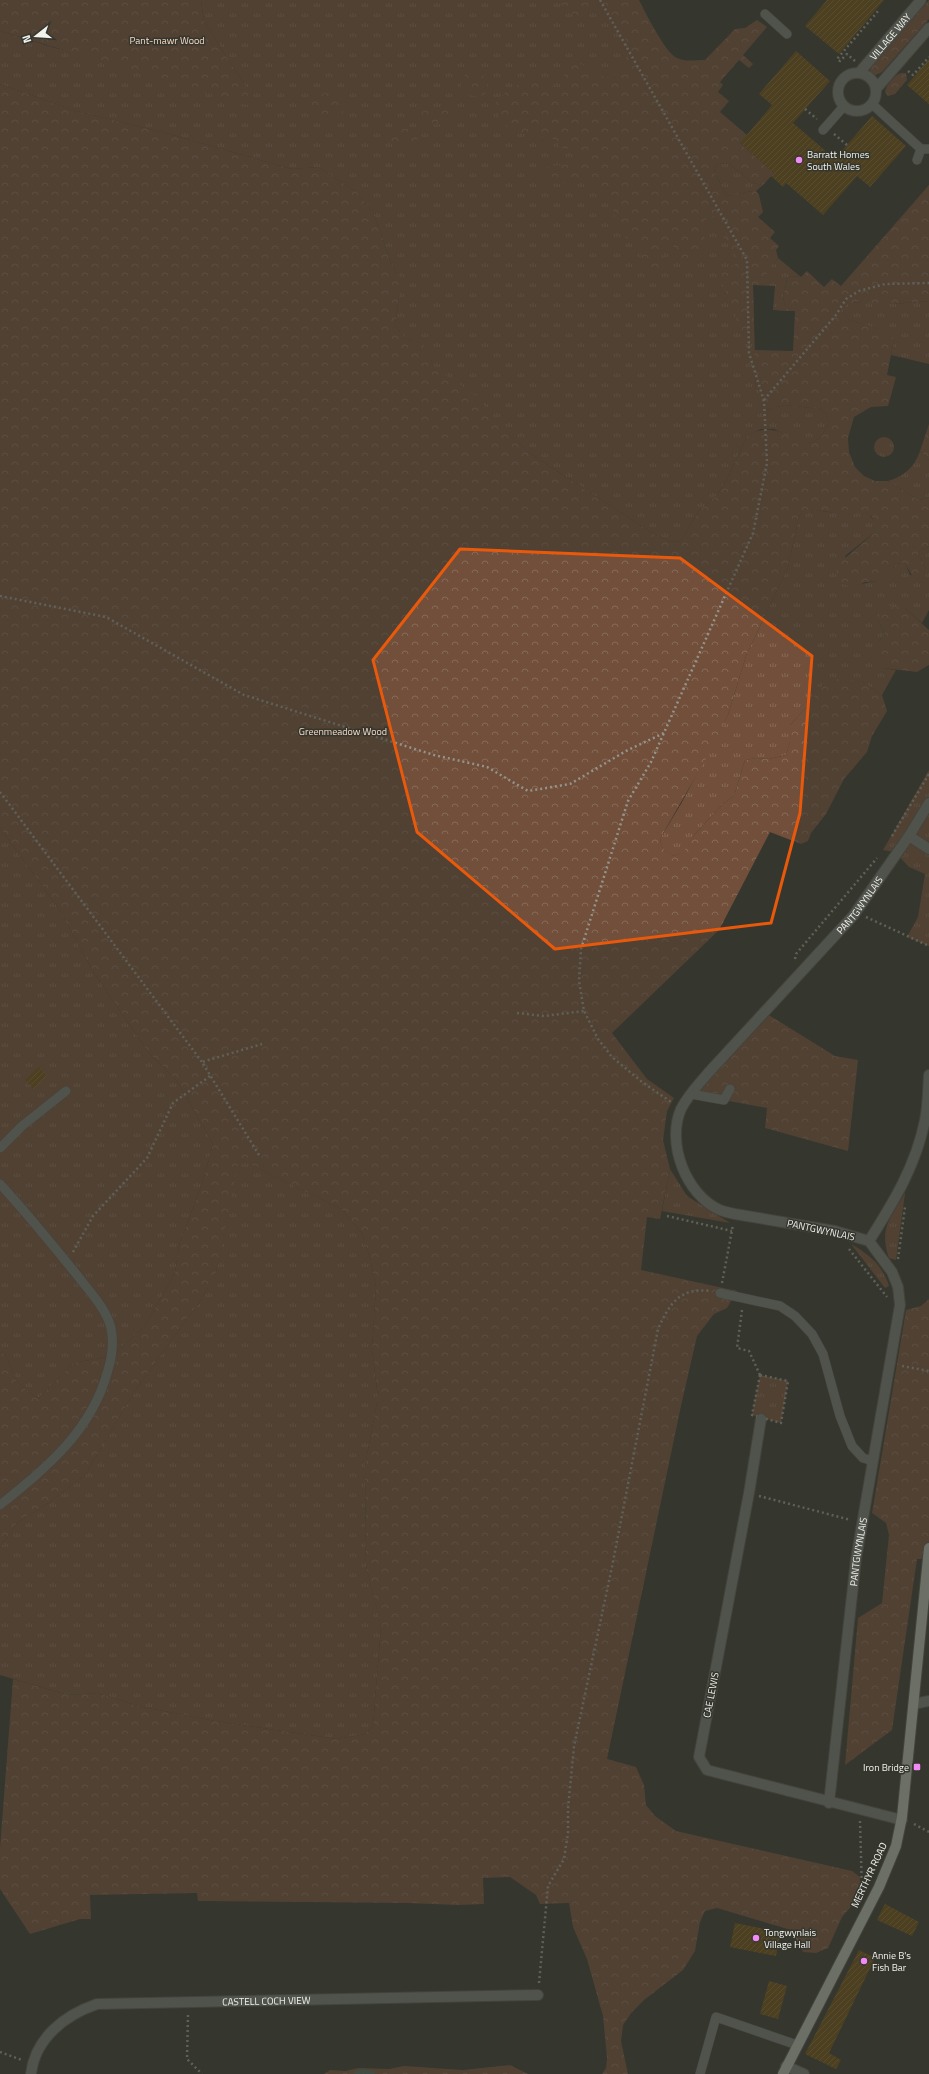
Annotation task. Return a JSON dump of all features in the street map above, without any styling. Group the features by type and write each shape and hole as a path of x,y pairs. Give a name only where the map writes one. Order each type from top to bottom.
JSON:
{"main road":[{"name":"MERTHYR ROAD","path":"784,2070 878,1887 896,1846 902,1819 929,1548"}],"street":[{"name":"VILLAGE WAY","path":"861,71 917,1"},
{"path":"876,89 929,28"},
{"path":"861,71 873,81 876,89 875,98 872,104 868,108 856,111 844,106 838,96 840,83 850,74 861,71"},
{"name":"PANTGWYNLAIS","path":"829,1803 856,1559 890,1364 898,1312 898,1288 892,1272 869,1241 835,1231 735,1214 719,1209 708,1202 694,1187 680,1166 675,1138 677,1122 682,1109 691,1094 709,1072 856,912 909,836 929,803"},
{"path":"909,836 929,849"},
{"path":"869,1241 899,1193 918,1150 927,1119 929,1075"},
{"name":"CAE LEWIS","path":"761,1419 749,1493 699,1757 707,1770 829,1803 902,1819"},
{"path":"914,1704 929,1701"},
{"name":"CASTELL COCH VIEW","path":"30,2074 32,2063 38,2049 52,2032 66,2018 79,2010 97,2004 538,1996"},
{"path":"784,2070 804,2074"}],"lane":[{"path":"765,14 787,34"},
{"path":"872,104 925,149 917,160"},
{"path":"824,128 844,106"},
{"path":"691,1094 724,1100 730,1089"},
{"path":"0,1148 22,1126 66,1091"},
{"path":"0,1184 20,1205 94,1297 111,1328 112,1356 102,1392 86,1423 32,1479 0,1505"},
{"path":"720,1293 780,1306 795,1316 812,1334 823,1354 840,1416 852,1446 863,1458 874,1461"},
{"path":"700,2074 716,2017 797,2045"}],"path":[{"path":"600,0 747,260 749,353 764,401 768,463 753,533 651,762 628,800 581,949 580,981 584,1011 598,1039 612,1057 642,1082 682,1109"},
{"path":"861,71 847,54 840,61 837,59 879,10"},
{"path":"912,66 908,71 913,75 929,57"},
{"path":"805,109 824,128 847,145"},
{"path":"764,401 836,315 846,299 859,291 885,284 929,283"},
{"path":"0,596 106,617 244,694 434,755 487,767 528,791 570,784 626,751 664,733"},
{"path":"891,838 929,774"},
{"path":"0,792 202,1062 259,1155"},
{"path":"794,961 796,954 878,856"},
{"path":"856,912 929,946"},
{"path":"517,1013 544,1016 584,1011"},
{"path":"202,1062 262,1044"},
{"path":"67,1262 93,1216 147,1158 172,1103 210,1076"},
{"path":"895,1280 906,1202"},
{"path":"538,1996 548,1886 564,1859 568,1833 568,1809 574,1746 612,1567 658,1329 668,1307 683,1294 701,1290 720,1293 735,1214"},
{"path":"667,1216 732,1231"},
{"path":"835,1231 898,1312"},
{"path":"744,1298 737,1348 749,1351 760,1375 752,1415 761,1419 781,1423 788,1381 760,1375"},
{"path":"890,1364 929,1372"},
{"path":"749,1493 862,1523"},
{"path":"860,1810 862,1895"},
{"path":"902,1819 929,1832"},
{"path":"188,2002 187,2059 202,2074"},
{"path":"0,2052 32,2063"}],"highlighted area":[{"path":"460,549 680,558 812,656 800,813 771,923 555,949 417,832 373,660"}],"green space":[{"name":"Pant-mawr Wood","path":"0,0 201,0 204,22 245,85 251,106 0,31"},
{"path":"201,0 615,0 767,271 778,258 801,277 792,276 787,279 783,297 786,311 773,310 775,286 753,285 756,394 767,410 785,405 820,409 827,415 829,423 822,436 811,443 799,441 774,429 761,429 747,436 727,479 717,495 698,512 681,541 672,542 657,536 531,454 433,366 429,354 424,347 416,342 404,338 395,324 399,297 399,277 390,261 373,213 358,193 318,167 292,169 166,133 76,111 0,84 0,31 55,48 245,85 204,22"},
{"path":"558,0 639,0 667,49 672,55 683,60 705,60 735,29 745,28 757,20 767,27 743,55 753,64 749,68 739,60 720,82 723,85 718,92 729,101 720,112 747,135 740,143 774,173 763,185 753,183 728,163 717,164 714,171 726,195 756,191 759,195 763,212 758,217 775,232 770,238 779,246 776,250 778,258 767,272 766,285 753,285 754,335 741,333 729,297 722,284 722,273 737,263 738,259 724,238 716,219 713,216 706,219 704,226 705,245 700,253 693,257 680,260 678,259 677,252 673,246 666,245 662,250 663,257 658,270 651,273 647,271 643,265 638,247 622,233 610,200 601,188 588,182 557,184 545,182 541,174 545,168 582,160 581,154 577,149 560,148 555,139 548,139 539,134 518,133 504,124 498,114 495,104 500,98 514,87 536,75 557,88 563,85 565,69 575,63 584,65 600,76 611,78 625,64 628,46 624,36 595,6 586,7 581,16 568,11"},
{"path":"929,0 929,19 882,72 876,75 871,74 870,70 872,64"},
{"path":"473,73 482,74 487,82 488,90 482,96 478,97 471,95 461,88 461,81 465,75"},
{"path":"901,73 906,73 907,80 895,94 888,96 885,92 887,86"},
{"name":"Greenmeadow Wood","path":"0,84 76,111 166,133 292,169 318,167 358,193 373,213 390,261 399,277 399,297 395,324 404,338 422,343 429,353 433,366 475,395 504,429 531,454 657,536 672,542 681,541 698,512 717,495 727,479 747,436 764,430 772,430 811,443 822,436 829,423 827,415 820,409 785,405 767,410 760,404 756,394 754,350 793,351 795,311 786,311 783,297 787,279 792,276 801,277 807,271 824,287 832,279 841,286 929,185 929,301 894,304 856,302 845,305 843,312 849,320 889,332 894,340 887,375 896,377 888,406 871,407 854,417 848,438 849,452 855,467 864,476 875,481 888,481 919,500 929,497 929,546 921,550 918,554 926,568 926,574 914,579 906,565 901,563 896,564 891,573 882,580 866,582 856,586 845,585 837,577 837,565 875,532 875,524 872,517 865,513 847,515 822,511 810,511 799,516 788,567 746,656 728,715 707,757 661,837 661,844 665,851 674,856 684,851 695,834 724,803 734,796 745,760 756,758 769,759 786,755 790,742 790,725 806,708 823,684 841,678 862,682 882,695 887,711 872,736 867,752 844,779 826,814 811,833 808,841 801,844 770,832 719,930 612,1033 647,1079 674,1098 667,1111 663,1140 670,1169 660,1219 647,1217 641,1270 737,1291 727,1308 714,1314 697,1336 607,1759 636,1767 644,1785 646,1805 655,1816 676,1831 852,1871 860,1877 860,1896 842,1917 828,1948 816,1953 803,1952 791,1930 717,1908 705,1911 700,1922 695,1951 683,1970 644,2000 632,2012 623,2025 621,2041 628,2074 602,2074 606,2068 607,2058 603,2016 587,1959 573,1927 569,1903 540,1904 536,1895 510,1877 483,1878 484,1904 458,1905 407,1903 198,1901 197,1893 90,1895 91,1919 80,1919 30,1934 0,1889 0,1848 13,1679 68,1695 98,1693 138,1706 215,1721 337,1739 365,1734 373,1726 381,1627 366,1566 365,1466 378,1397 372,1350 376,1287 370,1258 361,1232 341,1209 239,1159 216,1273 201,1300 136,1389 85,1475 50,1502 17,1523 0,1548 0,1352 5,1354 17,1382 38,1399 73,1363 112,1356 145,1326 175,1273 179,1245 202,1184 213,1144 177,1081 149,1053 94,973 59,909 0,828"},
{"path":"325,93 335,95 342,100 345,107 341,117 329,121 320,120 311,108 310,101 316,96"},
{"path":"440,107 452,107 458,111 459,115 453,120 426,124 421,118 422,112"},
{"path":"395,129 412,129 417,137 418,144 414,149 402,146 387,138 388,132"},
{"path":"728,163 753,183 763,185 756,191 726,195 714,171 717,164"},
{"path":"877,301 894,304 929,301 929,364 891,355 894,340 881,330 849,320 843,312 845,305 848,303"},
{"path":"929,424 929,460 920,451"},
{"path":"884,437 891,440 894,447 891,454 884,457 877,454 874,447 877,440"},
{"path":"920,451 929,460 929,497 919,500 888,481 904,474 915,462"},
{"path":"815,510 849,515 860,511 869,514 875,522 875,532 845,556 855,586 883,578 892,571 896,564 901,563 906,565 910,575 926,574 926,568 918,554 921,550 929,546 929,610 922,623 905,608 878,620 885,634 879,641 883,668 896,670 882,695 862,682 806,708 790,725 790,742 786,755 769,759 756,758 745,760 734,796 724,803 695,834 685,851 674,856 671,855 663,849 661,837 681,804 728,715 746,656 788,567 799,516 805,511"},
{"path":"894,606 905,608 929,630 929,665 917,672 883,668 876,655 879,641 885,634 878,620 882,608"},
{"path":"929,770 929,946 907,937 918,917 925,874 909,867 895,852 883,850"},
{"path":"0,828 59,909 94,973 149,1053 177,1081 213,1144 202,1184 179,1245 175,1273 145,1326 112,1356 73,1363 38,1399 17,1382 5,1354 0,1352"},
{"path":"764,1012 835,1056 858,1060 848,1151 765,1128 767,1108 691,1094"},
{"path":"238,1158 341,1209 361,1232 370,1258 376,1287 372,1350 378,1397 365,1466 366,1566 381,1626 373,1726 365,1734 337,1739 215,1721 138,1706 98,1693 68,1695 0,1675 0,1548 17,1523 50,1502 85,1475 136,1389 201,1300 216,1272"},
{"path":"670,1169 687,1196 730,1223 662,1211"},
{"path":"905,1193 896,1260 889,1258 885,1239 886,1231 891,1217"},
{"path":"851,1244 864,1252 874,1261 883,1272 889,1286 885,1288"},
{"path":"929,1299 929,1559 917,1559 892,1730 845,1765 858,1618 882,1603 889,1535 886,1523 872,1513 906,1310 921,1306"},
{"path":"760,1375 788,1381 781,1423 752,1415"},
{"path":"510,2065 528,2074 324,2074 330,2070 345,2071 359,2068 389,2069 404,2066 463,2070"}],"building":[{"path":"827,0 884,0 839,54 805,26"},
{"path":"796,51 830,81 793,123 835,159 872,116 906,146 870,187 857,176 823,215 786,183 783,187 771,176 774,173 740,143 772,105 759,94"},
{"path":"929,59 929,104 907,85"},
{"path":"39,1067 47,1076 33,1089 25,1080"},
{"path":"885,1904 919,1922 912,1936 877,1920"},
{"name":"Tongwynlais Village Hall","path":"735,1923 781,1932 776,1956 730,1947"},
{"path":"859,1950 875,1958 829,2053 841,2060 836,2069 805,2054"},
{"path":"769,1981 787,1986 778,2019 760,2014"}],"waterway":[{"path":"356,2074 363,2071 373,2074"}],"place":[{"name":"Barratt Homes South Wales","path":"799,160"},
{"name":"Iron Bridge","path":"917,1767"},
{"name":"Tongwynlais Village Hall","path":"756,1938"},
{"name":"Annie B's Fish Bar","path":"864,1961"}]}
